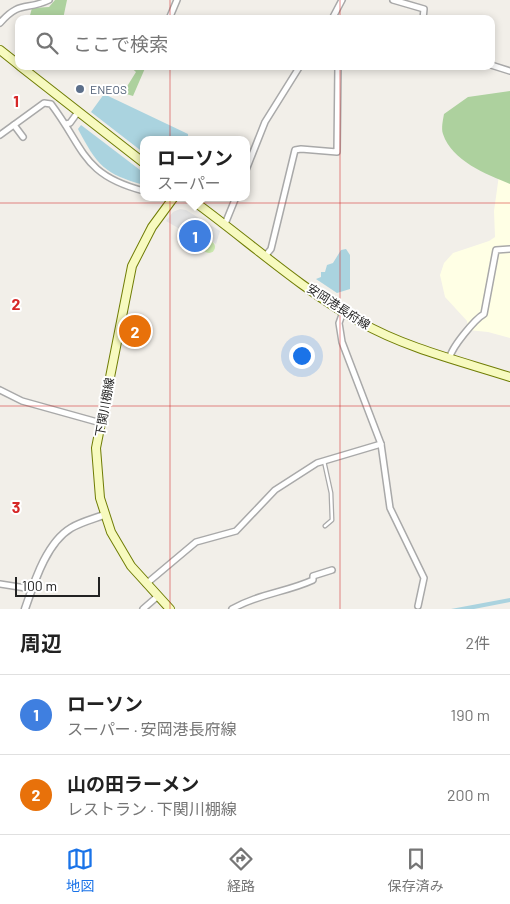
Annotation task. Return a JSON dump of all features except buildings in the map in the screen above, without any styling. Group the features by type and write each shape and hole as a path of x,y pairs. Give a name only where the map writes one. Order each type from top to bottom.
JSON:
{"main road":[{"path":"0,50 15,62"},
{"path":"25,70 140,160"},
{"name":"下関川棚線","path":"170,609 146,584 120,550 104,515 96,473 96,448 132,266 147,235 171,201"},
{"name":"安岡港長府線","path":"193,201 343,312 388,336 510,376"}],"street":[{"path":"0,23 11,9 17,6 49,0"},
{"path":"171,15 177,0"},
{"path":"335,15 342,0"},
{"path":"393,0 424,9 423,15"},
{"path":"339,8 339,15"},
{"path":"495,67 510,71"},
{"path":"250,160 265,122 298,70"},
{"path":"266,255 271,249 295,150 337,152 338,70"},
{"path":"0,135 44,103 51,104 66,124 86,159 96,169 109,180 140,190"},
{"path":"66,124 70,123 78,112"},
{"path":"14,125 24,137"},
{"path":"225,224 234,201"},
{"path":"450,357 452,350 477,318 484,314 496,250 510,248"},
{"path":"343,312 339,323 342,342 381,444 390,508 424,578 418,606"},
{"path":"0,390 22,401 100,423"},
{"path":"146,584 196,542 236,531 275,490 324,461 381,444"},
{"path":"25,609 32,589 59,538 71,528 104,515"},
{"path":"232,609 266,594 299,586 313,580 313,576 332,570"},
{"path":"0,584 32,589"},
{"path":"143,609 158,596"}],"lane":[{"path":"324,461 330,493 332,520 325,526"}],"shaded area":[{"path":"510,139 510,338 488,332 468,330 467,321 445,297 440,275 444,263 453,253 489,241 495,237 494,211 500,168"},
{"path":"180,209 186,210 220,231 216,244 192,225 185,232 166,221 173,212"}],"green space":[{"path":"55,0 67,0 64,15 30,15 32,8 49,7"},
{"path":"134,70 144,70 133,96 123,93 136,72"},
{"path":"510,91 510,184 481,171 454,152 443,134 442,124 444,114 468,97"},
{"path":"207,241 211,241 215,247 211,253 207,253 203,249 203,245"}],"water":[{"path":"104,94 188,134 188,136 140,136 140,150 91,112"},
{"path":"81,125 140,170 140,184 119,177 103,166 97,160 78,129"},
{"path":"346,249 350,255 350,289 337,293 316,279 321,277 321,272 325,272 327,265 333,263 341,250"},
{"path":"510,598 510,602 474,609 451,609"}],"place":[{"name":"ENEOS","path":"80,89"},
{"name":"ローソン","path":"195,236"},
{"name":"山の田ラーメン","path":"135,331"}]}
